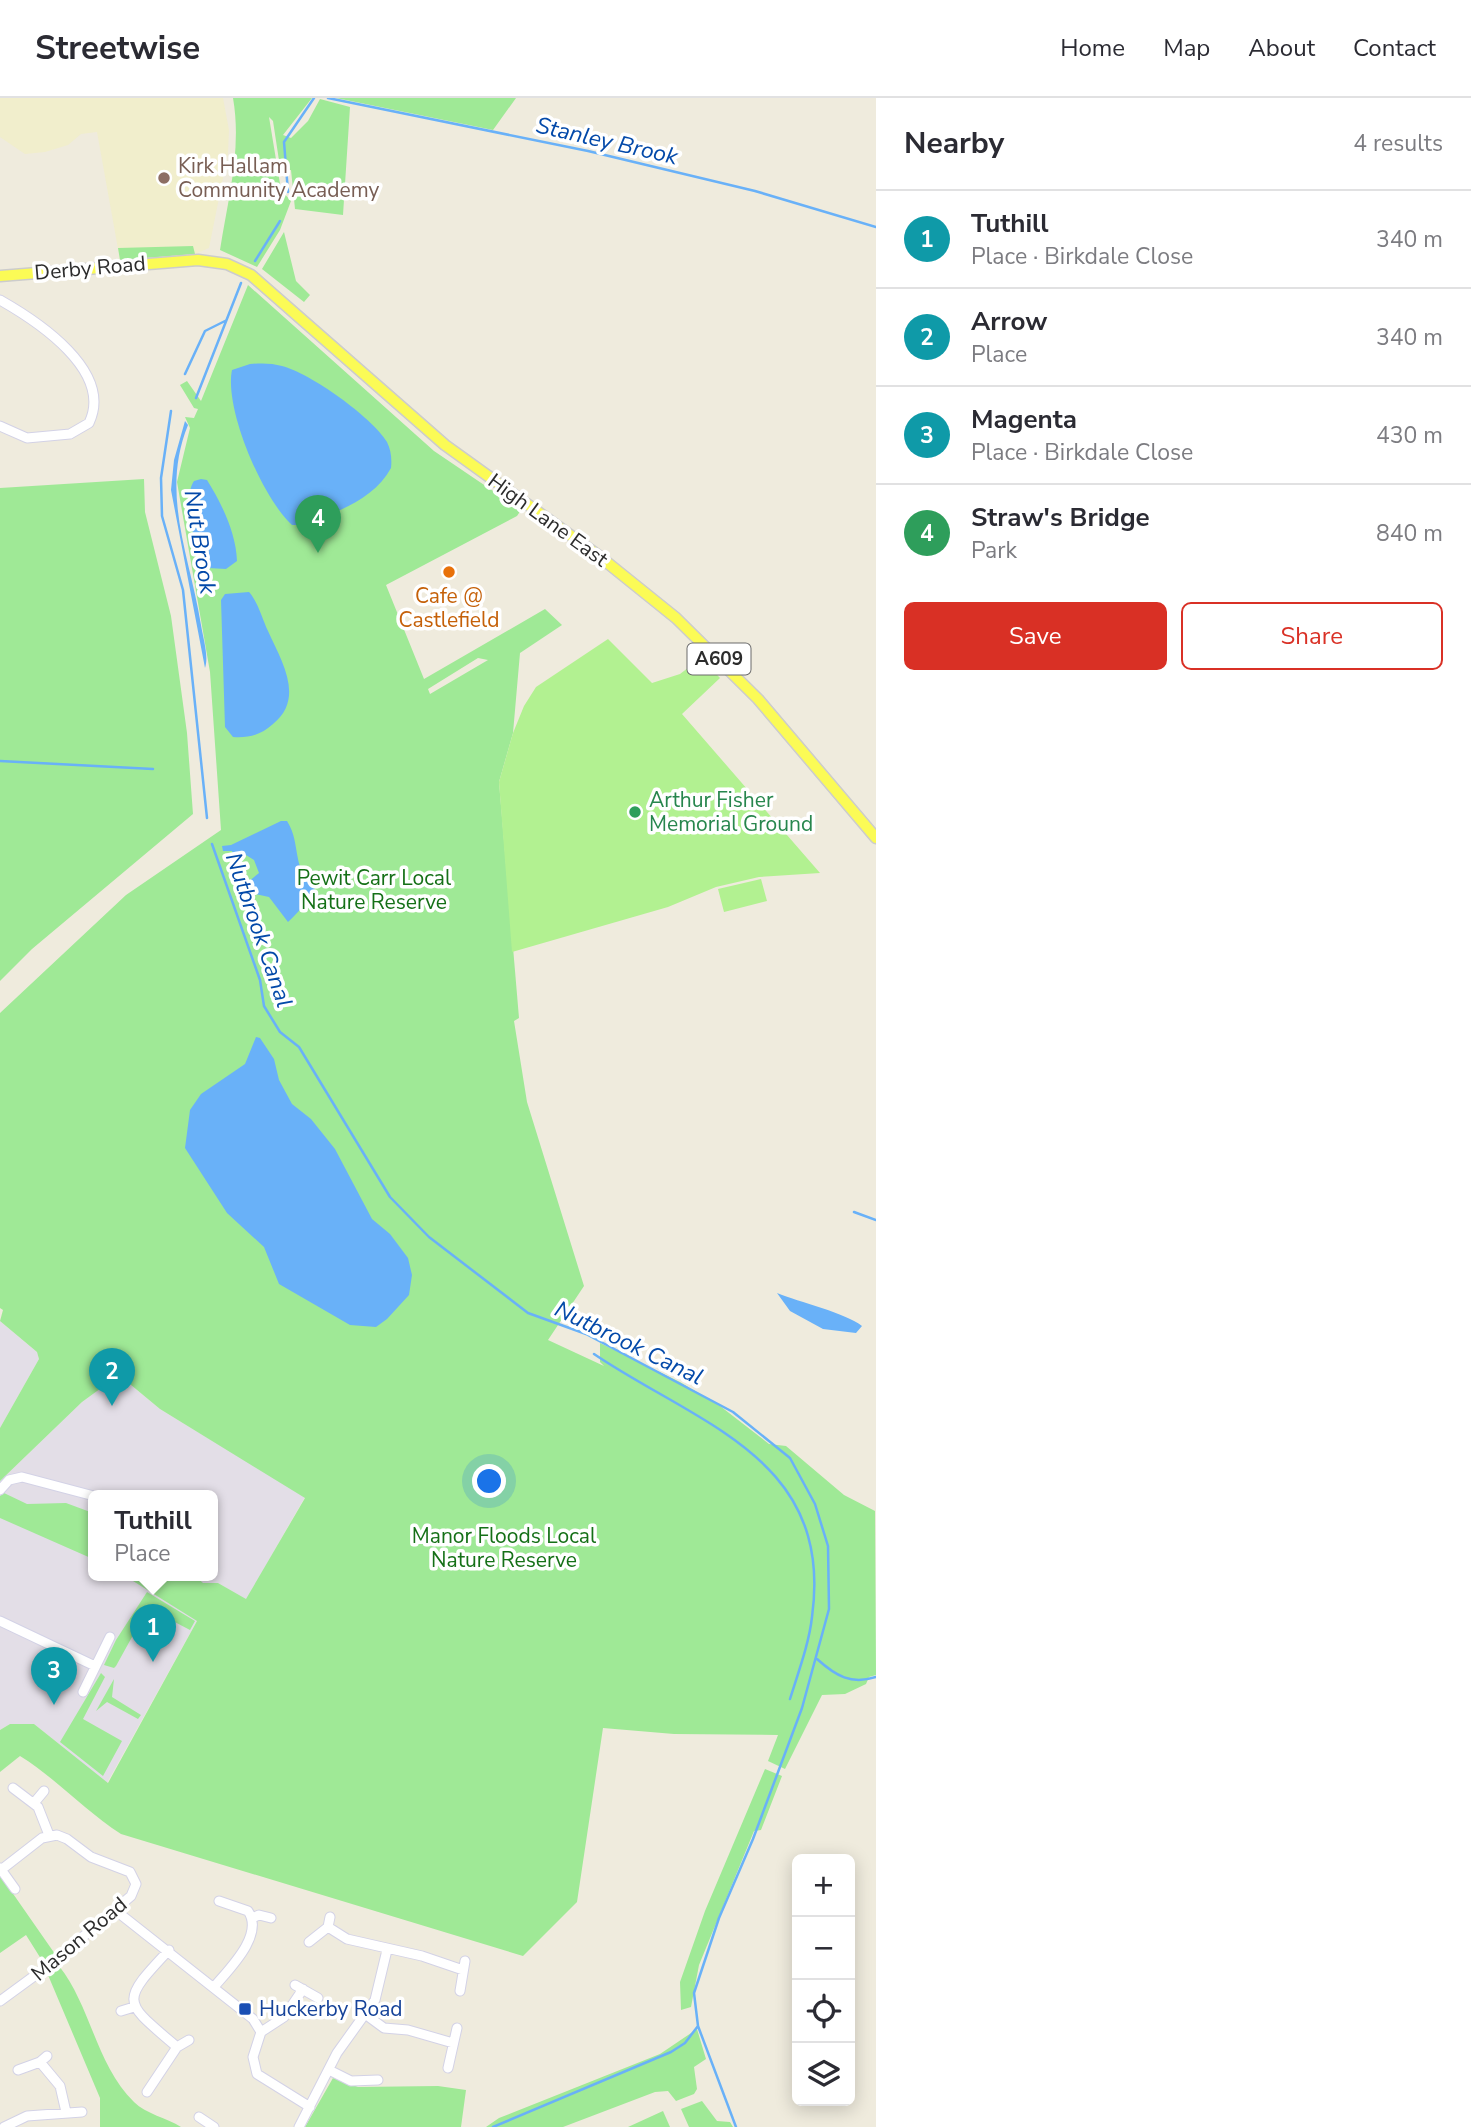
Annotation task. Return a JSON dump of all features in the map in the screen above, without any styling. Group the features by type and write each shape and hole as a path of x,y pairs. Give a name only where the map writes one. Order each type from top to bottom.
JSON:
{"main road":[{"name":"Derby Road","path":"0,276 181,261"},
{"name":"High Lane East","path":"181,261 227,264 255,277 445,445 634,583 726,665 876,838"}],"street":[{"path":"0,300 80,361 89,379 92,407 89,423 70,434 23,438 0,426"},
{"path":"0,1490 15,1477 41,1488 88,1495"},
{"path":"0,1621 95,1667"},
{"path":"83,1692 110,1637"},
{"path":"13,1788 34,1802 43,1813 49,1835 1,1869 15,1889"},
{"path":"34,1802 44,1791"},
{"name":"Mason Road","path":"0,2001 52,1964 135,1890 132,1874 91,1857 67,1839 49,1835"},
{"path":"214,1987 242,1951 250,1933 252,1918 245,1909 219,1901"},
{"path":"115,1910 214,1987 253,2020 261,2032"},
{"path":"252,1918 259,1915 271,1918"},
{"path":"309,1942 329,1922 347,1938 387,1950 464,1965 460,1991"},
{"path":"169,1950 136,1985 132,1996 134,2007 177,2047"},
{"path":"299,2127 329,2070 377,1996 387,1950"},
{"path":"310,2107 257,2074 253,2057 261,2032 284,2017 299,1987 318,1998"},
{"path":"121,2011 134,2007"},
{"path":"365,2014 384,2028 453,2043"},
{"path":"449,2068 457,2028"},
{"path":"148,2092 163,2079 177,2047 189,2040"},
{"path":"18,2070 44,2059 60,2086 66,2112"},
{"path":"329,2070 351,2081 378,2080"},
{"path":"4,2127 27,2116 82,2112"},
{"path":"199,2118 214,2127"}],"shaded area":[{"name":"Kirk Hallam Community Academy","path":"0,98 223,98 229,130 228,153 209,248 195,254 120,260 97,132 81,134 68,145 45,152 25,154 0,137"},
{"path":"0,1321 37,1352 39,1359 0,1428"},
{"path":"119,1375 160,1409 305,1497 246,1600 218,1583 107,1783 34,1724 10,1724 0,1730 0,1481 82,1402"}],"green space":[{"path":"233,98 312,98 283,135 291,138 308,121 320,99 350,107 343,215 295,209 291,170 283,171 280,167 273,121 269,117 281,190 291,201 280,230 257,267 220,250 235,155"},
{"path":"336,98 516,98 493,130"},
{"path":"284,232 296,281 310,295 304,302 262,269"},
{"path":"193,246 195,254 120,260 118,248"},
{"name":"Manor Floods Local Nature Reserve","path":"248,285 434,451 521,510 517,516 386,585 424,679 545,609 562,625 520,653 513,733 499,782 519,1018 514,1021 527,1102 584,1286 548,1340 604,1366 600,1362 600,1343 680,1382 720,1406 769,1444 786,1446 844,1495 875,1511 876,1675 869,1677 866,1684 845,1694 822,1695 785,1769 768,1761 778,1735 674,1734 603,1728 577,1902 523,1956 121,1834 20,1756 0,1772 0,1730 10,1724 34,1724 108,1783 197,1621 133,1581 218,1583 246,1599 305,1498 160,1409 119,1375 82,1402 0,1481 0,1428 39,1359 37,1352 0,1321 3,1310 0,1308 0,1013 126,895 221,830 210,672 177,482 190,428 185,417 194,418 198,409 194,408 180,385 187,381 201,401","holes":["478,658 488,660 430,694 428,689"]},
{"path":"144,479 145,512 171,616 187,733 193,814 32,949 0,981 0,488"},
{"name":"Arthur Fisher Memorial Ground","path":"608,639 652,683 680,674 701,658 720,678 682,714 820,873 759,877 716,887 668,907 512,952 499,782 513,733 524,706 536,687"},
{"path":"761,879 767,901 724,912 718,889"},
{"path":"4,1493 27,1504 66,1503 88,1511 88,1557 0,1518 0,1496"},
{"path":"147,1592 195,1621 190,1630 148,1608 116,1666 114,1668 104,1665 116,1640"},
{"path":"101,1673 105,1677 83,1719 122,1741 103,1776 60,1742"},
{"path":"114,1679 112,1697 141,1715 138,1719 107,1702 96,1711"},
{"path":"765,1769 782,1776 761,1830 754,1831 699,1965 691,2007 681,2010 680,1982 705,1911"},
{"path":"0,1875 55,1954 43,1962 26,1935 0,1953"},
{"path":"59,1966 79,1999 102,2053 121,2087 139,2106 181,2127 100,2127 100,2098 48,1975"},
{"path":"697,2029 706,2059 694,2067 697,2089 694,2094 676,2101 668,2091 655,2092 563,2127 486,2127 499,2118 660,2054"},
{"path":"333,2078 358,2087 438,2086 466,2090 461,2127 305,2127"},
{"path":"702,2101 717,2121 730,2122 733,2127 689,2127 681,2109"},
{"path":"663,2111 670,2127 628,2127"}],"water":[{"path":"250,364 274,364 294,370 355,409 387,442 391,468 384,479 352,504 301,525 292,525 269,495 258,475 234,407 232,370"},
{"path":"185,421 188,425 180,451 177,500 205,647 205,668 171,490 174,460"},
{"path":"207,480 218,499 234,540 237,561 226,569 208,568 194,538 189,500 194,481"},
{"path":"249,592 284,667 288,679 288,703 283,714 264,731 233,737 225,727 221,600 225,594"},
{"path":"281,821 287,821 290,826 300,867 314,886 311,898 288,922 269,897 251,893 233,882 239,879 248,882 259,873 254,860 246,855 240,864 236,863 232,851 223,851 222,846 231,845"},
{"path":"256,1037 260,1038 274,1059 279,1080 292,1104 311,1119 335,1149 372,1219 390,1234 408,1258 412,1275 409,1295 376,1327 350,1325 279,1284 264,1247 227,1213 185,1148 190,1110 201,1094 245,1064"},
{"path":"777,1293 834,1312 862,1326 856,1333 823,1329 790,1311"}],"waterway":[{"name":"Nut Brook","path":"288,192 284,142 314,98"},
{"name":"Stanley Brook","path":"328,98 588,151 755,191 876,227"},
{"name":"Nut Brook","path":"255,261 280,221"},
{"name":"Nut Brook","path":"196,398 241,283"},
{"name":"Nutbrook Canal","path":"185,374 205,331 225,321"},
{"name":"Nutbrook Canal","path":"171,411 161,478 162,516 183,590 207,818"},
{"path":"0,761 153,769"},
{"name":"Nutbrook Canal","path":"212,844 260,980 264,1006 280,1032 299,1047 390,1197 429,1237 528,1313 586,1334 733,1412 790,1458 815,1504 828,1546 829,1609 802,1708 753,1839 719,1918 694,1993 698,2026 736,2127"},
{"path":"854,1212 876,1220"},
{"path":"594,1354 715,1426 751,1452 780,1483 802,1519 813,1563 812,1617 806,1648 790,1699"},
{"path":"817,1659 844,1677 859,1680 876,1677"},
{"path":"493,2127 671,2052 685,2043 698,2026"}],"place":[{"name":"Kirk Hallam Community Academy","path":"164,178"},
{"name":"Straw's Bridge","path":"318,553"},
{"name":"Cafe @ Castlefield","path":"449,572"},
{"name":"Arthur Fisher Memorial Ground","path":"635,812"},
{"name":"Arrow","path":"112,1406"},
{"name":"Tuthill","path":"153,1662"},
{"name":"Magenta","path":"54,1705"},
{"name":"Huckerby Road","path":"245,2009"}],"park label":[{"name":"Pewit Carr Local Nature Reserve","path":"374,890"}]}
